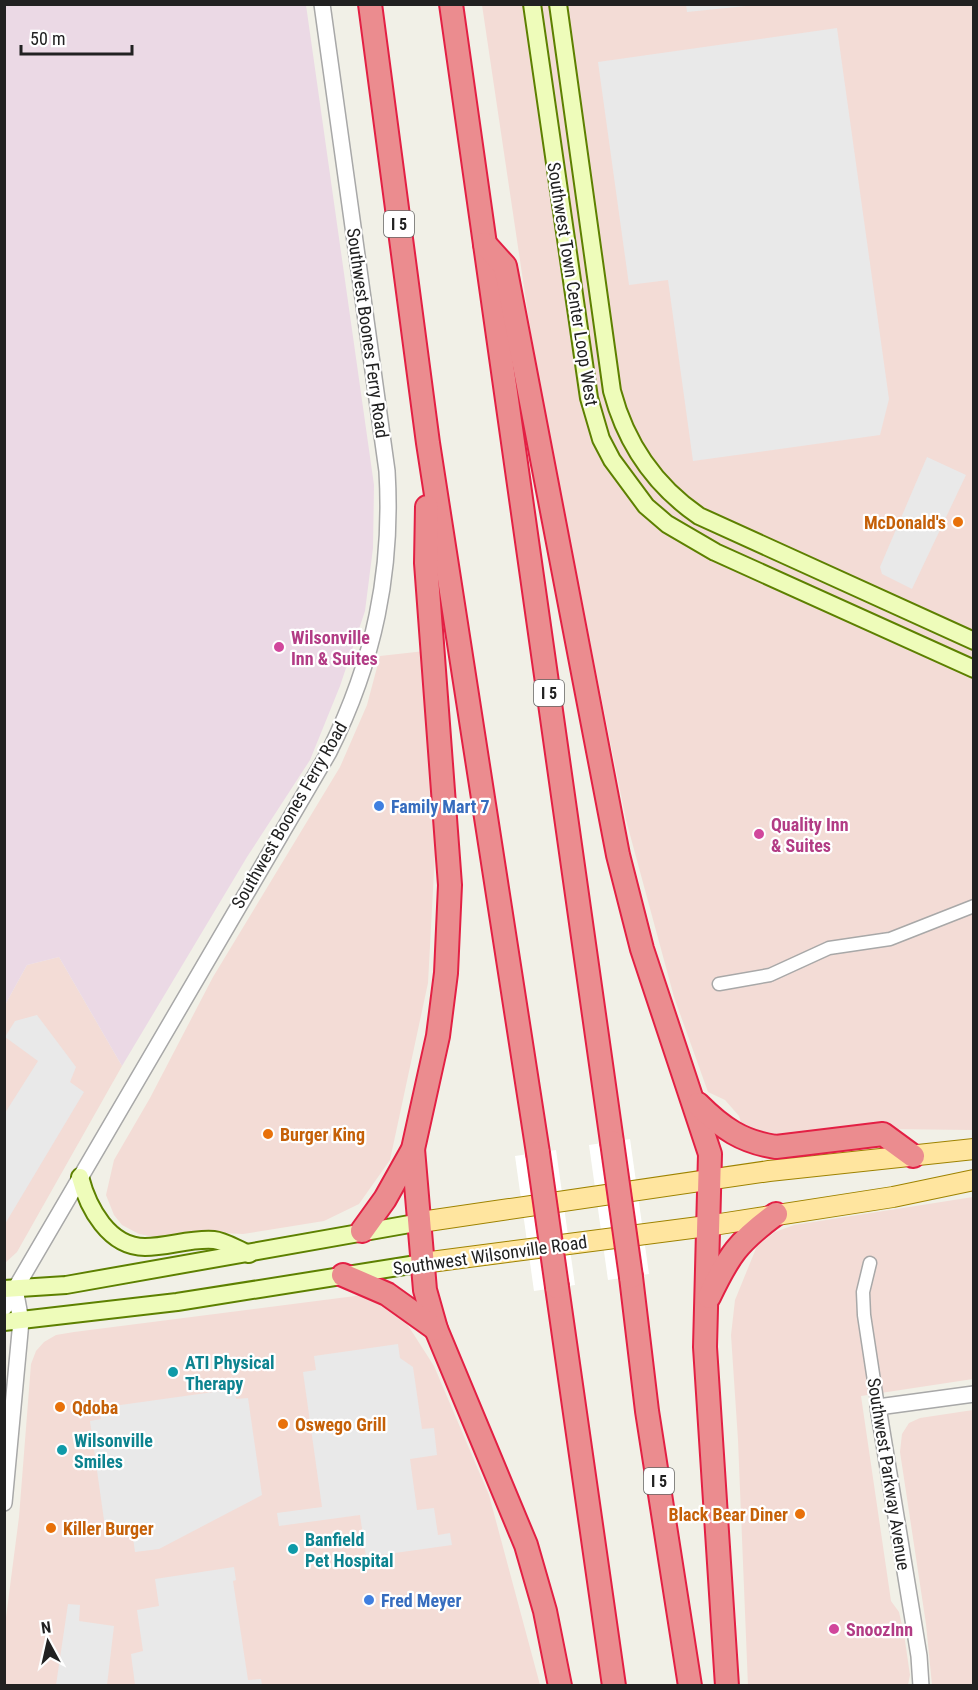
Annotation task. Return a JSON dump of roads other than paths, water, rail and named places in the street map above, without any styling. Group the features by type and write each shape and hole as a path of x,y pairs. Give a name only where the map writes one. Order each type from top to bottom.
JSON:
{"highway":[{"name":"I 5","path":"370,4 428,443 538,1153 614,1686"},
{"name":"I 5","path":"451,4 631,1276 647,1411 690,1686"},
{"name":"I 5","path":"485,244 506,267 618,855 642,949 710,1154 705,1347 727,1686"},
{"name":"I 5","path":"428,443 426,563 450,885 447,973 440,1025 414,1149 425,1290 436,1329 526,1545 545,1611 560,1686"},
{"name":"I 5","path":"693,1098 724,1129 742,1140 759,1145 776,1148 883,1134 913,1156"},
{"name":"I 5","path":"362,1231 385,1199 414,1149"},
{"name":"I 5","path":"705,1307 725,1262 739,1244 777,1214"},
{"path":"343,1275 387,1294 436,1329"}],"main road":[{"name":"Southwest Town Center Loop West","path":"532,4 589,398 602,439 622,476 646,506 691,540 974,669"},
{"name":"Southwest Town Center Loop West","path":"558,4 612,391 623,425 641,460 667,490 699,516 974,640"},
{"path":"8,1290 66,1285 421,1222 709,1180 974,1149"},
{"path":"80,1177 89,1203 105,1228 129,1244 143,1247 216,1240 249,1254"},
{"name":"Southwest Wilsonville Road","path":"13,1321 177,1302 423,1263 707,1226 893,1197 974,1180"}],"street":[{"name":"Southwest Boones Ferry Road","path":"4,1308 8,1290 122,1110 194,978 329,752 360,681 379,611 389,526 385,451 322,4"},
{"path":"719,984 770,975 806,956 829,948 890,939 974,906"},
{"name":"Southwest Parkway Avenue","path":"870,1263 863,1292 864,1315 920,1656 921,1686"},
{"path":"4,1503 13,1321 8,1290"},
{"path":"878,1407 974,1395"}],"place":[{"name":"McDonald's","path":"958,522"},
{"name":"Wilsonville Inn & Suites","path":"279,647"},
{"name":"Family Mart 7","path":"379,806"},
{"name":"Quality Inn & Suites","path":"759,834"},
{"name":"Burger King","path":"268,1134"},
{"name":"ATI Physical Therapy","path":"173,1372"},
{"name":"Qdoba","path":"60,1407"},
{"name":"Oswego Grill","path":"283,1424"},
{"name":"Wilsonville Smiles","path":"62,1450"},
{"name":"Black Bear Diner","path":"800,1514"},
{"name":"Killer Burger","path":"51,1528"},
{"name":"Banfield Pet Hospital","path":"293,1549"},
{"name":"Fred Meyer","path":"369,1600"},
{"name":"SnoozInn","path":"834,1629"}]}
